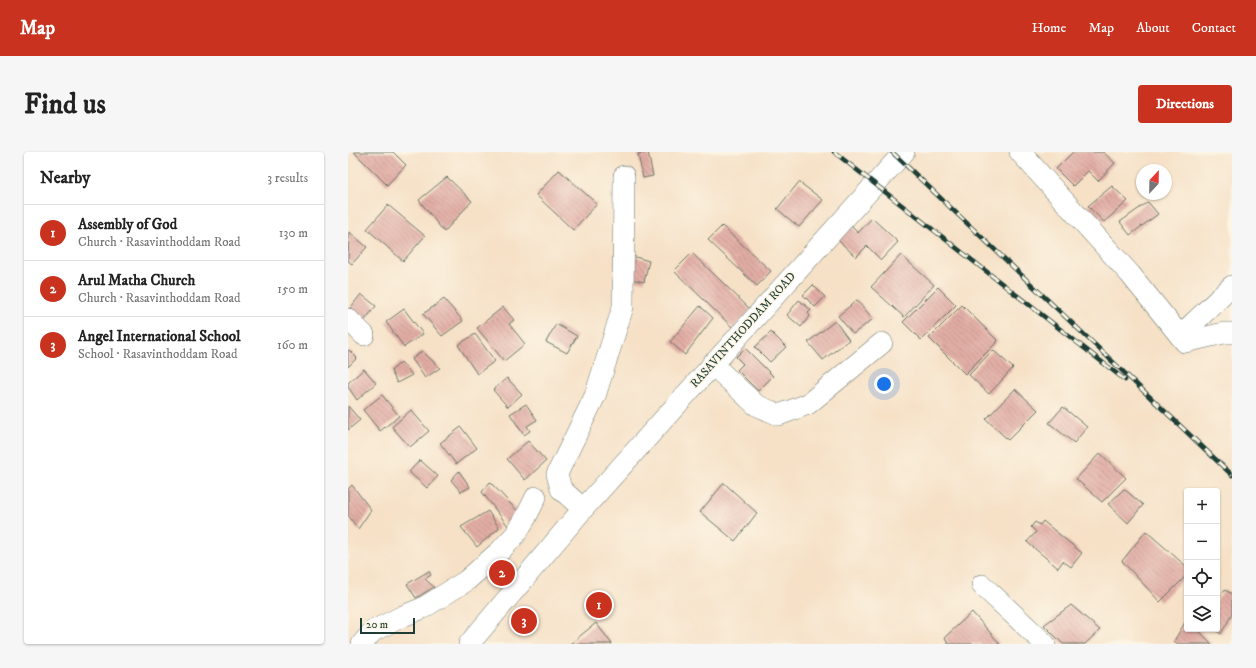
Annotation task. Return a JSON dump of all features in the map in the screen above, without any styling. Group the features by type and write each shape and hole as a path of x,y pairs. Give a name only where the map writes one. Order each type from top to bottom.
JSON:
{"street":[{"name":"RASAVINTHODDAM ROAD","path":"469,644 583,509 904,152"},
{"path":"1020,152 1130,274 1185,342 1224,333 1232,333"},
{"path":"583,509 561,489 557,474 595,396 623,307 624,176"},
{"path":"1180,336 1232,286"},
{"path":"348,318 364,335"},
{"path":"712,364 756,405 779,415 808,404 882,343"},
{"path":"362,644 374,631 403,616 423,608 466,581 501,550 515,535 536,497"},
{"path":"982,585 1045,644"}],"building":[{"path":"354,152 393,152 406,165 387,185"},
{"path":"648,152 653,176 643,178 638,154"},
{"path":"1073,152 1103,152 1115,163 1098,181 1088,171 1073,186 1056,169"},
{"path":"559,170 597,204 573,230 536,195"},
{"path":"447,177 472,201 444,232 419,200"},
{"path":"799,182 823,200 799,227 777,209"},
{"path":"1112,186 1128,201 1104,222 1088,206"},
{"path":"1148,202 1158,214 1130,235 1120,222"},
{"path":"388,205 425,236 403,261 367,229"},
{"path":"872,218 898,242 881,260 867,246 856,257 838,240 851,226 858,233"},
{"path":"722,226 771,271 757,286 708,240"},
{"path":"349,232 367,247 352,264 348,261"},
{"path":"692,253 751,310 733,328 674,271"},
{"path":"901,255 934,285 904,317 871,287"},
{"path":"632,256 649,261 644,282 627,278"},
{"path":"813,285 825,297 815,307 803,295"},
{"path":"938,287 956,305 921,340 903,322"},
{"path":"361,294 376,306 361,325 348,311"},
{"path":"444,299 463,321 442,336 423,314"},
{"path":"799,300 811,310 808,313 810,316 801,327 787,315"},
{"path":"857,300 873,319 853,334 838,316"},
{"path":"962,305 998,341 965,374 929,338"},
{"path":"700,306 713,318 685,355 670,342"},
{"path":"503,307 514,320 509,324 525,344 504,361 477,328"},
{"path":"404,309 423,334 404,347 386,322"},
{"path":"835,321 849,340 823,360 808,342"},
{"path":"556,324 577,336 567,353 546,342"},
{"path":"771,332 786,347 770,362 755,347"},
{"path":"475,334 495,361 477,374 458,345"},
{"path":"745,348 773,376 758,391 737,370 743,364 736,357"},
{"path":"349,350 357,358 348,367 348,351"},
{"path":"993,350 1013,368 989,394 969,375"},
{"path":"422,351 440,368 425,378 412,359"},
{"path":"401,362 412,375 397,383 391,371"},
{"path":"364,369 376,383 357,400 348,387 348,383"},
{"path":"507,378 522,394 508,407 493,390"},
{"path":"1015,389 1038,410 1008,440 986,419"},
{"path":"382,395 399,416 380,431 363,410"},
{"path":"526,404 537,420 527,426 530,431 524,435 510,414"},
{"path":"348,406 360,420 348,430"},
{"path":"1063,407 1087,427 1074,443 1049,423"},
{"path":"411,410 429,431 410,447 392,427"},
{"path":"461,427 477,448 456,464 440,443"},
{"path":"528,441 546,461 525,480 507,459"},
{"path":"1100,453 1126,478 1102,502 1076,479"},
{"path":"420,460 438,476 427,488 409,472"},
{"path":"459,471 470,487 461,492 451,480"},
{"path":"490,482 525,519 515,535 482,492"},
{"path":"724,483 757,513 735,541 700,512"},
{"path":"352,485 371,510 358,529 348,515 348,489"},
{"path":"1124,489 1143,505 1128,523 1108,504"},
{"path":"488,511 499,528 477,547 461,527"},
{"path":"1043,521 1082,553 1071,567 1063,561 1058,568 1027,542 1036,532 1031,527 1035,522 1040,525"},
{"path":"1146,531 1184,564 1184,578 1160,602 1122,561"},
{"path":"429,571 431,575 425,579 434,587 416,598 407,584"},
{"path":"1225,590 1232,594 1232,614 1221,634 1218,632 1220,632 1220,596"},
{"path":"1071,605 1100,630 1085,644 1063,644 1044,625"},
{"path":"972,612 1000,644 948,644 945,637"},
{"path":"596,623 612,644 570,644"},
{"path":"1184,624 1184,632 1200,632 1212,644 1178,644 1174,641"}],"railway":[{"path":"834,152 1125,380"},
{"path":"892,152 1232,475"}],"place":[{"name":"Arul Matha Church","path":"502,573"},
{"name":"Assembly of God","path":"599,605"},
{"name":"Angel International School","path":"524,621"}]}
